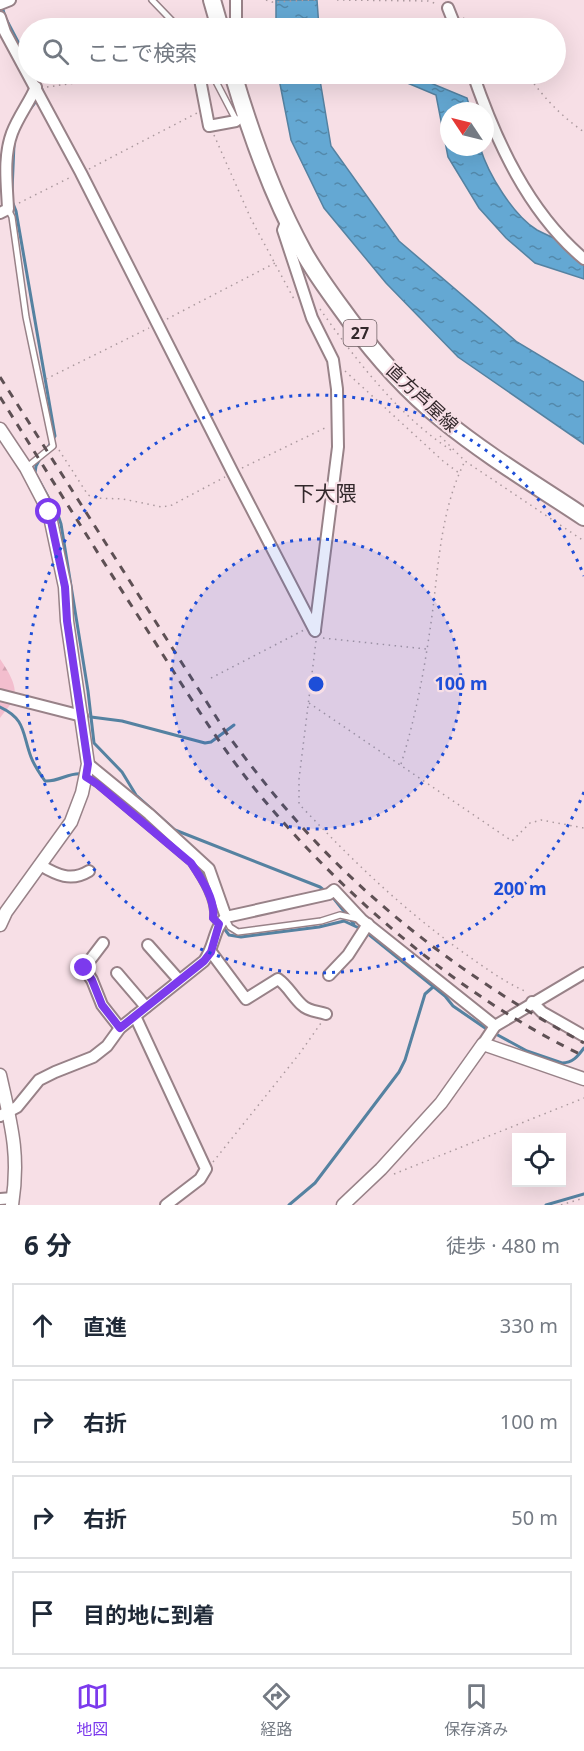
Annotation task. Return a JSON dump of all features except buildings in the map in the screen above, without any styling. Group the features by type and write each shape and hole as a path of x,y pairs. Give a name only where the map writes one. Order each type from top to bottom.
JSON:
{"main road":[{"path":"212,0 217,18"},
{"name":"直方芦屋線","path":"235,84 242,121 287,220 304,253 326,287 365,340 394,375 440,417 584,517"}],"street":[{"path":"0,4 10,0"},
{"path":"236,0 236,18"},
{"path":"448,8 452,18"},
{"path":"0,17 5,32 18,55"},
{"path":"34,84 315,631 338,447 337,389 333,360 312,318 283,230 287,220"},
{"path":"201,84 210,126 242,121"},
{"path":"477,84 496,135 527,193 546,219 584,259"},
{"path":"4,211 6,163 10,138 36,87"},
{"path":"0,925 6,912 71,822 82,793 88,764 67,621 65,587 49,512 26,468 2,435"},
{"path":"0,695 82,716"},
{"path":"4,1114 17,1107 39,1080 93,1057 107,1046 120,1028 204,961 211,952 222,920 208,869 164,834 88,764"},
{"path":"40,865 64,877 73,877 89,871"},
{"path":"222,920 329,894 334,890 365,922 490,1034 584,1079"},
{"path":"329,975 348,955 365,922"},
{"path":"103,944 84,968 92,980 102,1005 120,1028"},
{"path":"148,945 179,980"},
{"path":"211,952 246,999 278,979 287,985 302,1005 311,1011 326,1014"},
{"path":"117,973 146,1007"},
{"path":"344,1205 378,1173 441,1103 490,1034 537,1000 584,973"},
{"path":"537,1000 542,1012 584,1036"},
{"path":"135,1016 206,1169 200,1179 166,1205"},
{"path":"0,1075 4,1114 16,1153 16,1180 8,1201"}],"lane":[{"path":"153,0 170,18"},
{"path":"218,84 242,121"},
{"path":"4,211 12,218 26,317 53,446 26,468"},
{"path":"86,777 164,834"},
{"path":"222,920 238,932 321,921 340,915 365,922"}],"path":[{"path":"267,0 272,2 315,0"},
{"path":"337,0 428,0 464,18"},
{"path":"36,87 71,84"},
{"path":"534,84 564,118 584,132"},
{"path":"4,211 206,108"},
{"path":"210,126 251,219 293,299 312,318"},
{"path":"318,304 349,350 435,440 584,541"},
{"path":"333,360 459,473"},
{"path":"53,446 60,450 88,495 95,498 123,499 162,507 172,505 338,421"},
{"path":"439,434 454,452"},
{"path":"400,766 420,693 444,515 465,461"},
{"path":"211,678 313,626"},
{"path":"427,649 316,637 299,779 299,804 357,866 383,890 469,956 537,1000"},
{"path":"309,702 512,841 530,823 541,820 584,828"},
{"path":"206,1169 300,1053 326,1014"},
{"path":"378,1173 396,1174 584,1098"},
{"path":"561,1205 584,1198"}],"green space":[{"path":"0,659 11,677 15,692 12,702 0,718"}],"water":[{"path":"276,0 317,0 318,18 276,18"},
{"path":"280,84 321,84 331,146 399,241 517,342 584,382 584,444 458,357 386,283 324,208 291,140"},
{"path":"410,84 433,84 467,98 468,102 440,102 440,116 436,95"},
{"path":"483,156 502,193 528,223 549,236 584,251 584,279 535,263 506,238 479,208 448,157"}],"waterway":[{"path":"2,6 18,42"},
{"path":"30,109 43,92 40,84"},
{"path":"12,191 14,144"},
{"path":"12,201 16,211 55,436 47,449"},
{"path":"41,457 35,473 61,524 88,691 94,743 122,772 136,795 175,830 320,887 325,891"},
{"path":"0,707 15,716 19,722 32,760 45,781 82,774"},
{"path":"91,717 122,721 205,743 211,742 234,725"},
{"path":"89,775 95,777 170,840"},
{"path":"197,864 209,884"},
{"path":"331,895 354,924"},
{"path":"223,927 229,935 241,937 319,927 344,921 361,929"},
{"path":"367,933 445,996 453,1006 488,1030"},
{"path":"289,1205 315,1183 399,1072 405,1060 425,994 433,987"},
{"path":"494,1033 527,1051 562,1063 572,1060 584,1048"},
{"path":"546,1205 584,1194"}],"railway":[{"path":"0,377 227,734 292,816 365,890 434,947 507,998 584,1043"},
{"path":"0,397 206,721 249,781 297,838 371,910 452,977 539,1033 584,1056"}],"district":[{"name":"下大隈","path":"325,494"}],"route":[{"path":"49,512 65,587 67,621 88,764 86,777 191,863 202,880 214,912 213,918 219,924 211,952 204,961 120,1028 102,1005 92,980 84,968"}]}
